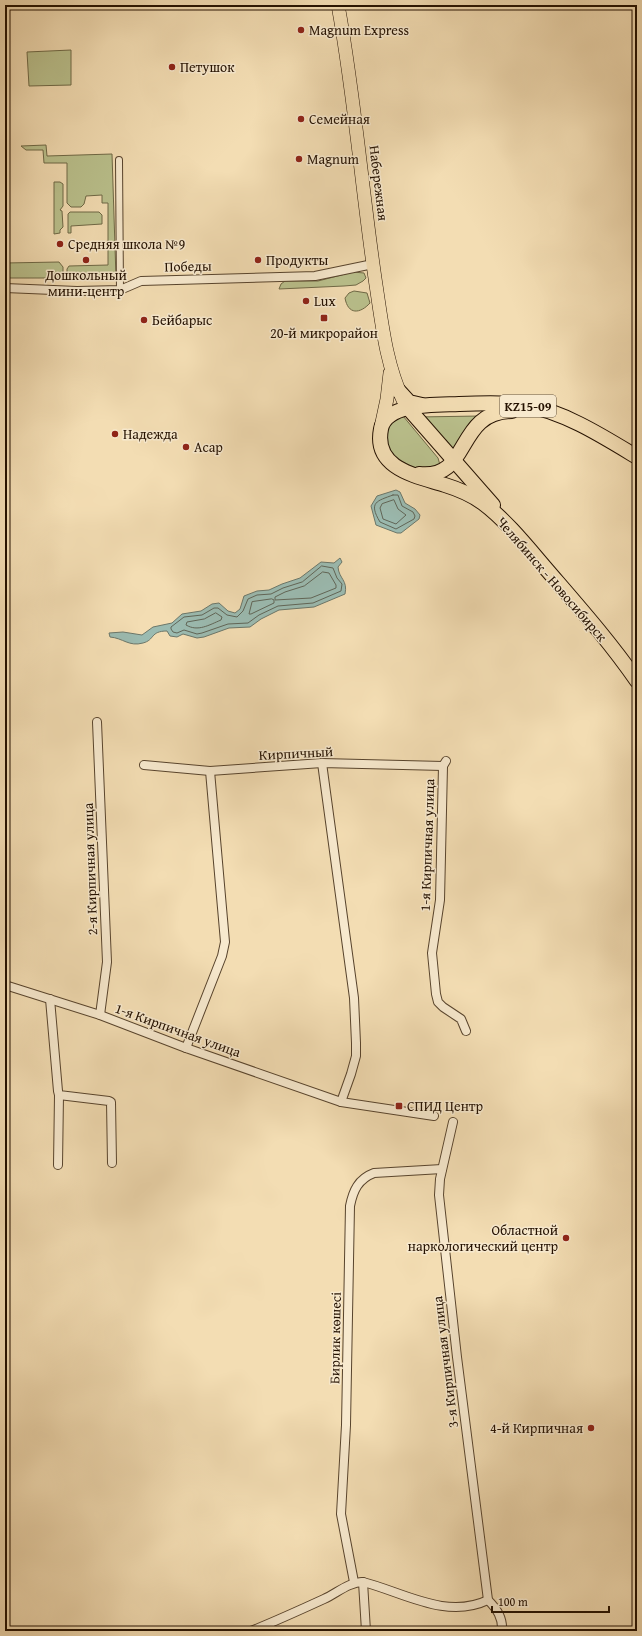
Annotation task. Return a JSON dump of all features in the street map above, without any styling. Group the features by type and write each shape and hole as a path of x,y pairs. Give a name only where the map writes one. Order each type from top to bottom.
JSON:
{"highway":[{"path":"398,390 403,397 412,403 433,406"},
{"name":"KZ15-09","path":"381,427 386,419 392,414 408,408 513,404 530,406 556,414 637,457"},
{"path":"408,408 529,549"},
{"name":"KZ15-09","path":"455,461 474,428 486,417 498,412 516,411 554,421 637,463"},
{"name":"Челябинск - Новосибирск","path":"381,427 381,441 386,456 394,465 405,472 455,489 482,503 495,513 529,549 612,647 637,680"},
{"path":"436,474 442,468 444,460 443,452 438,443"},
{"path":"405,472 423,475 436,474 446,469 455,461"}],"main road":[{"name":"Набережная","path":"338,5 353,105 373,264 390,365 398,390 408,408"},
{"name":"Набережная","path":"381,427 387,399 390,365"}],"street":[{"path":"119,160 120,290"},
{"name":"Победы","path":"5,288 77,291 120,290 141,281 315,276 373,264"},
{"name":"2-я Кирпичная улица","path":"97,722 107,954 100,1015"},
{"path":"322,763 354,998 356,1056 341,1102"},
{"name":"Кирпичный","path":"144,765 210,771 322,763 444,763"},
{"name":"1-я Кирпичная улица","path":"444,763 440,900 432,953 438,1002 461,1019 466,1031"},
{"path":"186,1048 222,956 225,942 210,771"},
{"name":"1-я Кирпичная улица","path":"5,985 100,1015 186,1048 341,1102 434,1116"},
{"path":"50,999 58,1092 60,1095 58,1165"},
{"path":"60,1095 109,1100 111,1102 112,1164"},
{"name":"3-я Кирпичная улица","path":"453,1122 442,1169 439,1195 457,1358 488,1600 498,1611 502,1631"},
{"name":"Бирлик көшесі","path":"354,1582 341,1514 346,1425 351,1201 354,1189 358,1183 363,1178 374,1172 442,1169"},
{"path":"251,1631 290,1615 354,1582 363,1582 430,1604 450,1607 470,1607 488,1600"},
{"path":"363,1582 366,1631"}],"green space":[{"path":"71,50 71,85 29,86 27,52"},
{"path":"46,145 47,156 112,154 116,278 67,278 67,269 69,266 108,265 108,203 102,203 102,195 86,196 84,204 81,207 71,207 67,203 67,163 44,163 43,150 26,150 21,146"},
{"path":"54,182 60,182 63,184 63,206 60,210 62,211 63,227 60,230 60,233 54,234"},
{"path":"70,212 99,212 102,215 102,224 71,226 71,233 68,233 68,214"},
{"path":"59,262 63,267 63,278 5,278 5,263"},
{"path":"353,272 364,273 366,278 356,285 279,289 281,284 285,281 318,281"},
{"path":"354,291 367,293 370,303 358,311 349,308 345,298 349,293"},
{"path":"403,416 438,458 440,465 430,472 408,466 391,453 386,438 390,420"},
{"path":"480,416 452,456 417,417"}],"water":[{"path":"396,490 400,492 405,503 415,509 420,515 419,519 401,533 397,533 376,525 371,506 377,496"},
{"path":"340,558 342,562 338,567 346,589 345,594 314,607 279,610 261,619 250,627 229,628 204,637 197,638 183,634 177,637 170,636 167,631 162,631 155,634 147,642 134,644 110,637 109,633 123,632 142,635 153,627 172,623 182,614 201,611 212,604 219,603 228,611 235,613 240,609 244,596 257,591 269,590 300,578 321,562 334,563"}],"place":[{"name":"Magnum Express","path":"301,30"},
{"name":"Петушок","path":"172,67"},
{"name":"Семейная","path":"301,119"},
{"name":"Magnum","path":"299,159"},
{"name":"Средняя школа №9","path":"60,244"},
{"name":"Дошкольный мини-центр","path":"86,260"},
{"name":"Продукты","path":"258,260"},
{"name":"Lux","path":"306,301"},
{"name":"20-й микрорайон","path":"324,318"},
{"name":"Бейбарыс","path":"144,320"},
{"name":"Надежда","path":"115,434"},
{"name":"Асар","path":"186,447"},
{"name":"СПИД Центр","path":"399,1106"},
{"name":"Областной наркологический центр","path":"566,1238"},
{"name":"4-й Кирпичная","path":"591,1428"}]}
